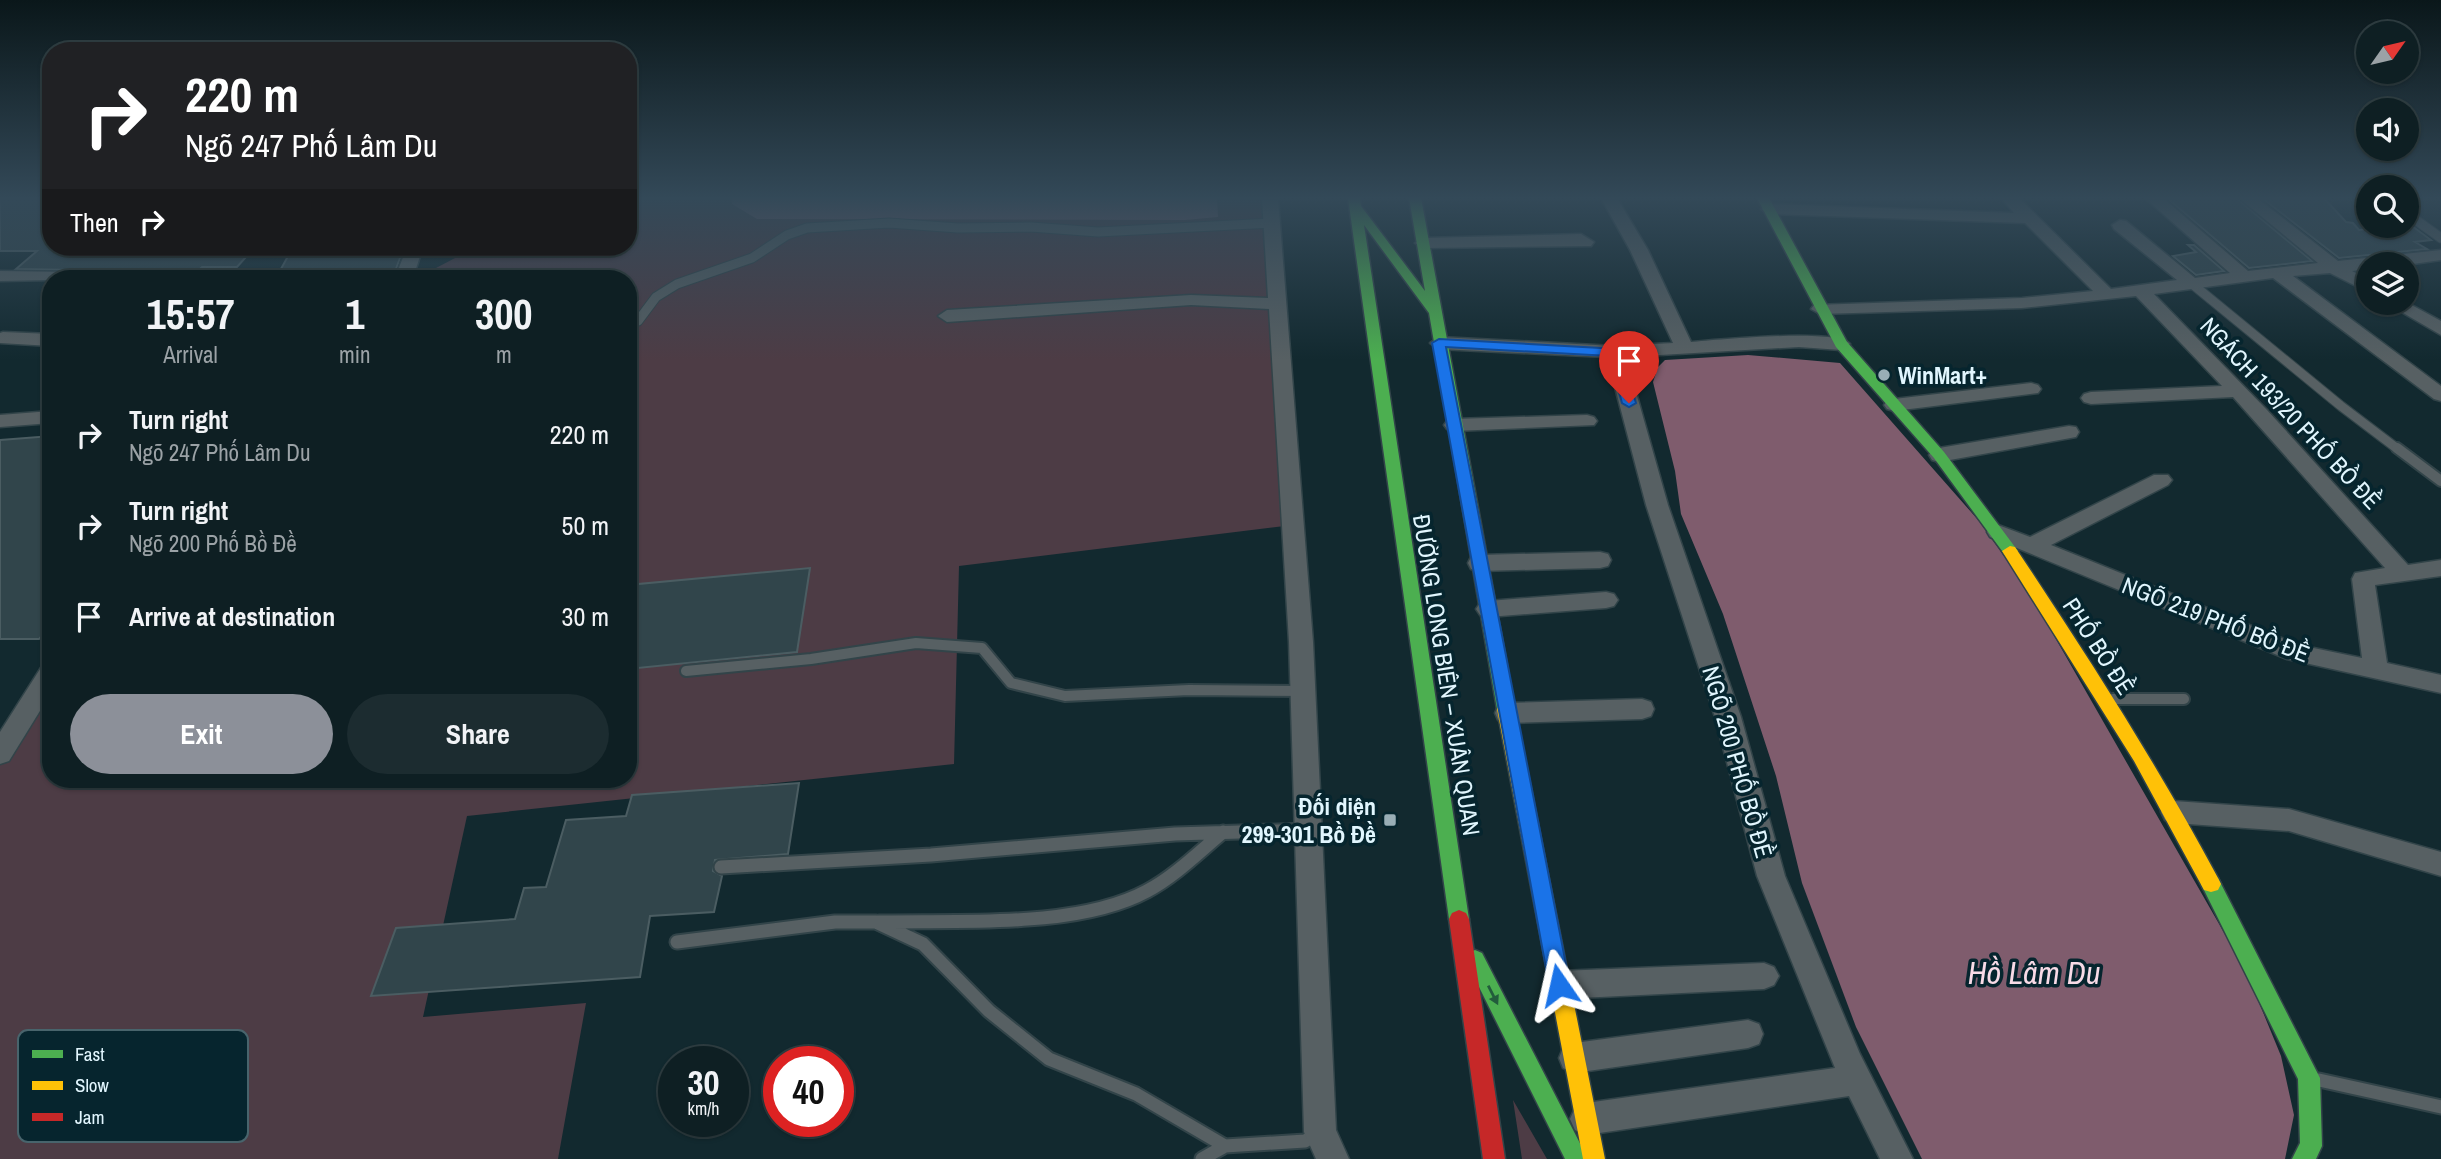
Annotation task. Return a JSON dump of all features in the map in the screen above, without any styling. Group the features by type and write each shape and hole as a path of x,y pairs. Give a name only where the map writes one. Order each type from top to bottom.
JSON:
{"street":[{"path":"1274,252 1303,691 1320,1132 1334,1159"},
{"name":"ĐƯỜNG LONG BIÊN – XUÂN QUAN","path":"1362,252 1494,1159"},
{"path":"1391,252 1438,316"},
{"path":"1425,252 1479,563 1594,1159"},
{"path":"1640,252 1685,348"},
{"name":"PHỐ BỒ ĐỀ","path":"1791,252 1840,344 1939,455 1998,532 2107,699 2174,812 2309,1078 2311,1146 2304,1159"},
{"path":"2063,252 2107,295"},
{"path":"2153,252 2191,283"},
{"path":"2216,252 2244,276"},
{"path":"2315,252 2356,280"},
{"path":"2419,258 2441,255"},
{"path":"1820,309 2022,303 2107,295 2277,272 2356,265"},
{"path":"2277,272 2441,395"},
{"path":"0,276 42,277"},
{"name":"NGÁCH 193/20 PHỐ BỒ ĐỀ","path":"2141,290 2402,572"},
{"path":"947,316 1191,300 1278,304"},
{"path":"2416,315 2441,329"},
{"path":"3,338 42,340"},
{"path":"1439,343 1615,352 1799,341 1840,344"},
{"name":"NGÕ 200 PHỐ BỒ ĐỀ","path":"1615,352 1657,505 1728,717 1771,876 1857,1080 1897,1159"},
{"path":"1894,405 2031,389"},
{"path":"2091,398 2237,391"},
{"path":"0,421 42,418"},
{"path":"1454,425 1587,421"},
{"path":"1939,455 2069,432"},
{"path":"2030,546 2161,480"},
{"name":"NGÕ 219 PHỐ BỒ ĐỀ","path":"1998,532 2295,653 2441,685"},
{"path":"1479,563 1600,560"},
{"path":"2376,670 2363,579 2441,568"},
{"path":"1488,609 1606,600"},
{"path":"0,754 42,686"},
{"path":"1507,713 1642,709"},
{"path":"2174,812 2289,820 2441,864"},
{"path":"1462,934 1577,1159"},
{"path":"1559,985 1764,976"},
{"path":"1574,1058 1748,1034"},
{"path":"1586,1119 1857,1080"}],"lane":[{"path":"637,322 656,297 677,284 752,258 761,252"},
{"path":"2191,283 2341,406 2441,481"},
{"path":"686,671 811,659 916,643 982,648 1011,683 1028,690 1065,696 1189,690 1303,691"},
{"path":"2107,699 2184,699"},
{"path":"721,867 931,855 1223,832 1309,830"},
{"path":"677,942 835,922 1042,916 1093,909 1146,892 1223,832"},
{"path":"876,922 923,944 989,1012 1049,1059 1136,1094 1225,1146"},
{"path":"2309,1078 2441,1107"},
{"path":"1202,1159 1225,1146 1305,1141 1320,1132"}],"shaded area":[{"path":"637,252 1274,252 1293,525 959,566 954,764 467,816 423,1017 586,1003 558,1159 0,1159 0,758 42,687 42,788 637,788 637,270 432,270 459,256 637,256"},
{"path":"1513,1100 1547,1159 1522,1159"}],"water":[{"name":"Hồ Lâm Du","path":"1748,355 1840,363 1979,521 2025,585 2246,971 2281,1056 2294,1115 2285,1159 1922,1159 1856,1027 1802,883 1776,776 1723,614 1681,514 1675,471 1653,382 1658,367 1665,360"}],"building":[{"path":"36,252 42,252 42,256 247,256 237,267 202,267 199,270 16,269"},
{"path":"2202,252 2224,271 2196,275 2173,256"},
{"path":"2230,252 2301,252 2312,261 2249,268"},
{"path":"2331,252 2356,252 2356,256 2339,258"},
{"path":"288,256 401,256 396,270 280,270"},
{"path":"42,437 42,635 39,639 0,639 0,440"},
{"path":"810,568 797,652 637,668 637,584"},
{"path":"799,783 788,854 715,860 713,871 722,876 714,912 650,916 640,977 371,996 396,928 515,919 524,888 546,887 566,820 626,816 632,795"}],"traffic: fast":[{"path":"1362,252 1459,919"},
{"path":"1390,252 1438,316"},
{"path":"1425,252 1506,709"},
{"path":"1792,252 1841,344 1939,455 2010,551"},
{"path":"2211,884 2309,1078 2311,1146 2303,1159"},
{"path":"1475,959 1577,1159"}],"traffic: slow":[{"path":"2010,551 2140,756 2211,884"},
{"path":"1506,709 1594,1159"}],"traffic: jam":[{"path":"1459,919 1494,1159"}],"place":[{"name":"WinMart+","path":"1884,375"},
{"name":"Đối diện 299-301 Bồ Đề","path":"1390,820"}],"route":[{"path":"1559,985 1439,343 1615,352 1629,403"}]}
